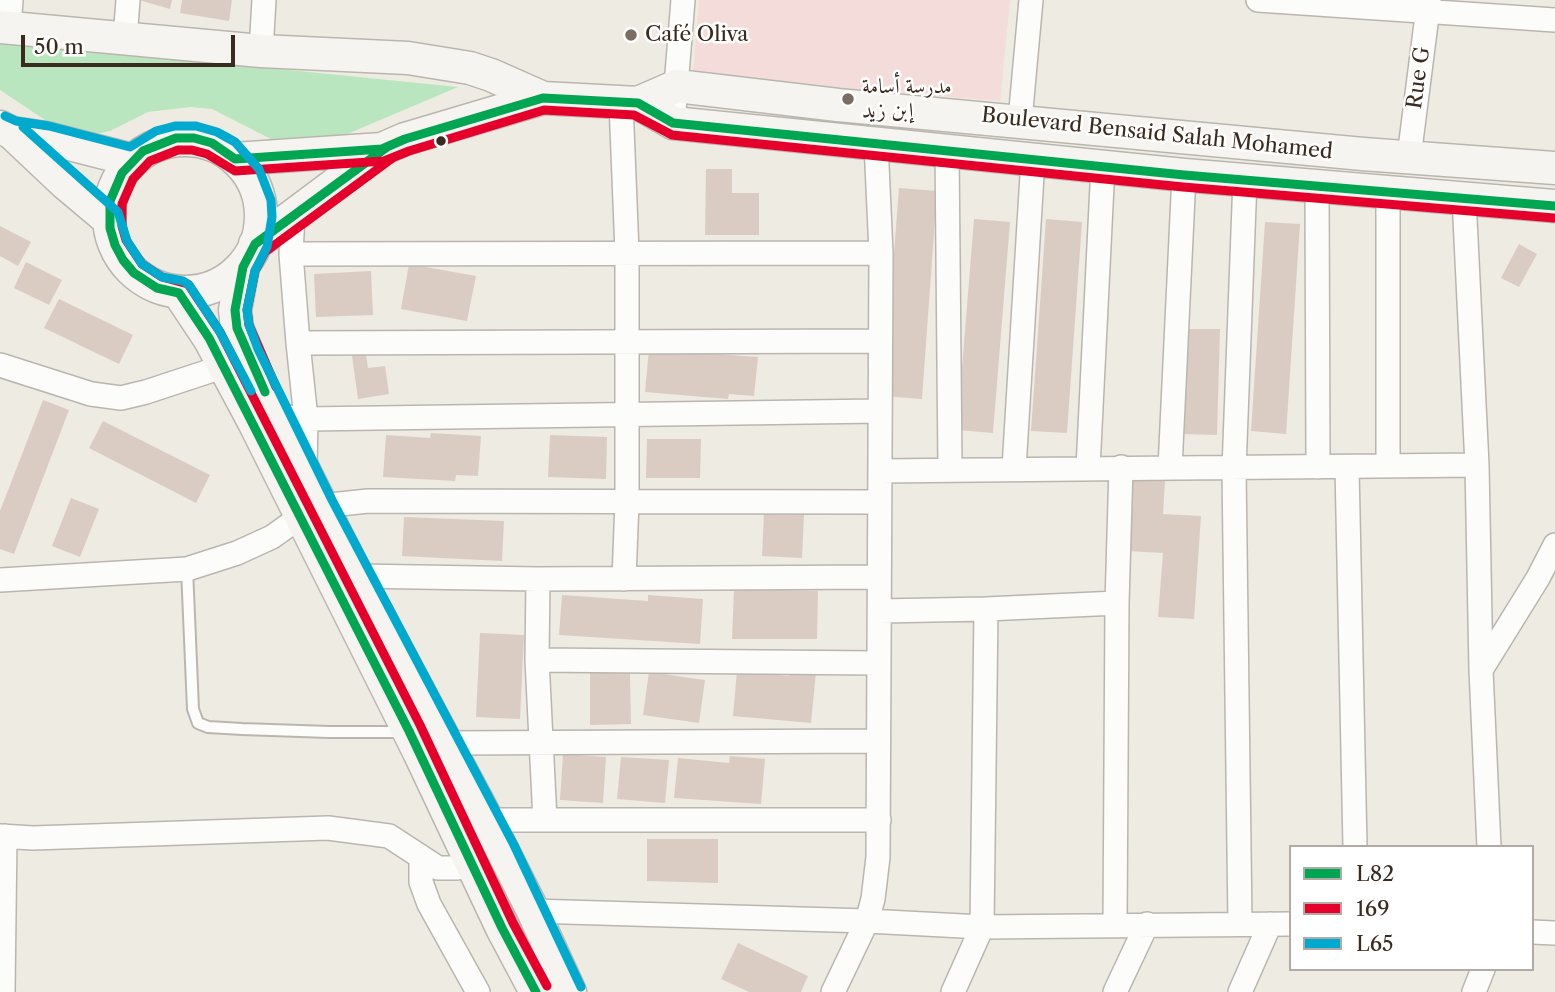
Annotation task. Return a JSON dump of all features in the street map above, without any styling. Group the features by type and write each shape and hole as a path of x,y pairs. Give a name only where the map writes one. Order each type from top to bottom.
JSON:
{"street":[{"path":"125,39 128,0"},
{"path":"261,51 264,0"},
{"path":"673,123 683,0"},
{"path":"1020,120 1031,0"},
{"path":"1258,0 1429,6 1555,20"},
{"name":"Rue G","path":"1409,157 1429,6"},
{"path":"6,18 125,39 261,51 408,58 442,63 491,75 543,98"},
{"name":"Boulevard Bensaid Salah Mohamed","path":"630,103 677,86 838,105 1555,168"},
{"name":"Boulevard Bensaid Salah Mohamed","path":"249,256 293,215 382,149 405,139 543,98 630,103 673,123 1184,175 1555,206"},
{"path":"624,579 630,103"},
{"path":"6,130 132,160"},
{"path":"6,130 109,220"},
{"path":"249,256 220,285 207,290 179,293 157,288 134,273 115,245 109,220 110,201 115,186 132,160 159,143 176,138 194,138 212,143 235,159 249,176 259,203 260,217 235,310 237,328 260,383 291,418 880,411"},
{"path":"833,992 867,921 877,877 881,253 876,143"},
{"name":"Boulevard Bensaid Salah Mohamed","path":"235,159 382,149"},
{"path":"947,150 950,469"},
{"path":"1014,468 1033,159"},
{"path":"1088,468 1102,165"},
{"path":"1170,468 1184,175"},
{"path":"1240,924 1234,468 1245,180"},
{"path":"1317,186 1318,467"},
{"path":"1388,193 1388,466"},
{"path":"1464,198 1477,465 1481,670 1489,845"},
{"path":"293,215 291,254 298,343 291,418 305,474 310,512 357,576 487,820 570,992"},
{"path":"291,254 881,253"},
{"path":"179,293 310,512 409,732 536,992"},
{"path":"298,343 880,341"},
{"path":"0,365 91,394 121,398 225,366"},
{"path":"880,471 1477,465"},
{"path":"1115,925 1116,603 1121,467"},
{"path":"1346,467 1355,845"},
{"path":"0,580 187,569 237,553 272,537 310,512 368,501 879,502"},
{"path":"1481,670 1538,578 1555,545"},
{"path":"357,576 538,579 879,577"},
{"path":"538,579 537,660 545,820"},
{"path":"880,611 1116,603"},
{"path":"953,992 982,927 986,609"},
{"path":"537,660 877,663"},
{"path":"447,743 878,741"},
{"path":"487,820 879,820"},
{"path":"3,992 2,836 33,838 328,828 389,836 421,859 446,869 472,863"},
{"path":"421,859 421,882 429,904 478,992"},
{"path":"533,911 982,927 1280,924"},
{"path":"1115,992 1147,924"},
{"path":"1240,992 1280,924"},
{"path":"1534,933 1555,933"},
{"path":"1474,992 1482,971"}],"lane":[{"path":"187,569 193,709 198,723 208,727 242,729 409,732"}],"shaded area":[{"path":"699,0 1010,0 1000,101 693,75"}],"green space":[{"path":"0,41 458,87 326,143 285,144 212,109 190,107 148,112 110,131 95,134 57,128 0,90"}],"building":[{"path":"139,0 172,0 170,9"},
{"path":"182,0 232,0 229,21 180,13"},
{"path":"706,169 732,169 732,193 759,193 759,235 705,235"},
{"path":"899,188 937,191 922,399 883,396"},
{"path":"974,219 1010,222 993,433 957,430"},
{"path":"1046,219 1082,222 1067,433 1031,431"},
{"path":"1265,222 1300,224 1286,434 1251,431"},
{"path":"0,226 31,242 18,266 0,256"},
{"path":"1519,244 1537,254 1519,287 1501,278"},
{"path":"26,262 62,280 49,305 14,288"},
{"path":"409,264 476,276 467,321 401,309"},
{"path":"371,271 373,315 316,317 314,274"},
{"path":"59,299 133,335 119,364 44,328"},
{"path":"1184,329 1220,329 1217,435 1182,434"},
{"path":"649,349 758,357 754,396 729,394 728,399 645,392"},
{"path":"366,354 368,368 385,366 389,394 358,399 352,356"},
{"path":"43,400 69,410 14,554 0,549 0,511"},
{"path":"103,421 210,475 196,503 89,448"},
{"path":"431,433 481,436 478,476 456,475 455,481 383,477 386,435 430,438"},
{"path":"550,435 607,437 606,479 548,477"},
{"path":"647,439 701,439 700,478 646,478"},
{"path":"1133,479 1165,481 1163,514 1201,516 1194,619 1158,617 1163,553 1128,551"},
{"path":"71,498 99,509 80,557 52,546"},
{"path":"764,513 804,514 802,558 762,556"},
{"path":"404,517 504,521 502,561 402,556"},
{"path":"734,589 818,591 817,639 732,639"},
{"path":"562,595 648,601 648,595 703,599 700,644 559,635"},
{"path":"480,633 524,635 520,719 476,717"},
{"path":"790,670 816,672 811,723 733,716 737,671 789,676"},
{"path":"649,672 705,680 699,723 643,715"},
{"path":"590,673 630,673 631,724 590,725"},
{"path":"563,754 606,757 603,803 560,800"},
{"path":"730,756 765,759 761,804 674,798 678,758 729,763"},
{"path":"621,757 669,760 665,803 617,799"},
{"path":"647,839 718,839 718,883 647,881"},
{"path":"738,943 808,976 801,992 749,992 721,979"}],"transit line":[{"name":"L82","path":"536,992 502,928 409,731 209,338 179,293 157,288 134,273 115,245 110,228 110,201 122,173 143,151 176,138 194,138 212,143 235,159 382,149 405,139 543,98 638,103 673,123 1184,175 1555,206"},
{"name":"169","path":"547,986 513,923 420,725 220,332 188,284 162,277 142,264 126,240 122,226 122,204 133,179 150,161 178,150 207,154 235,171 384,161 544,110 634,115 672,135 1183,187 1554,218"},
{"name":"L65","path":"5,116 16,121 49,126 130,147 156,131 175,126 196,126 217,132 235,142 259,169 271,200 272,217 267,247 255,271 247,310 249,325 258,349 332,500 514,845 581,987"},
{"name":"L65","path":"23,127 118,212 127,241 142,264 162,277 183,281 189,285 220,332 251,391"},
{"name":"L82","path":"265,392 237,328 235,310 243,267 255,244 387,147"},
{"name":"169","path":"276,387 249,325 247,310 255,271 265,252 394,157"}],"place":[{"name":"Café Oliva","path":"631,35"},
{"name":"مدرسة أسامة إبن زيد","path":"848,99"}]}
